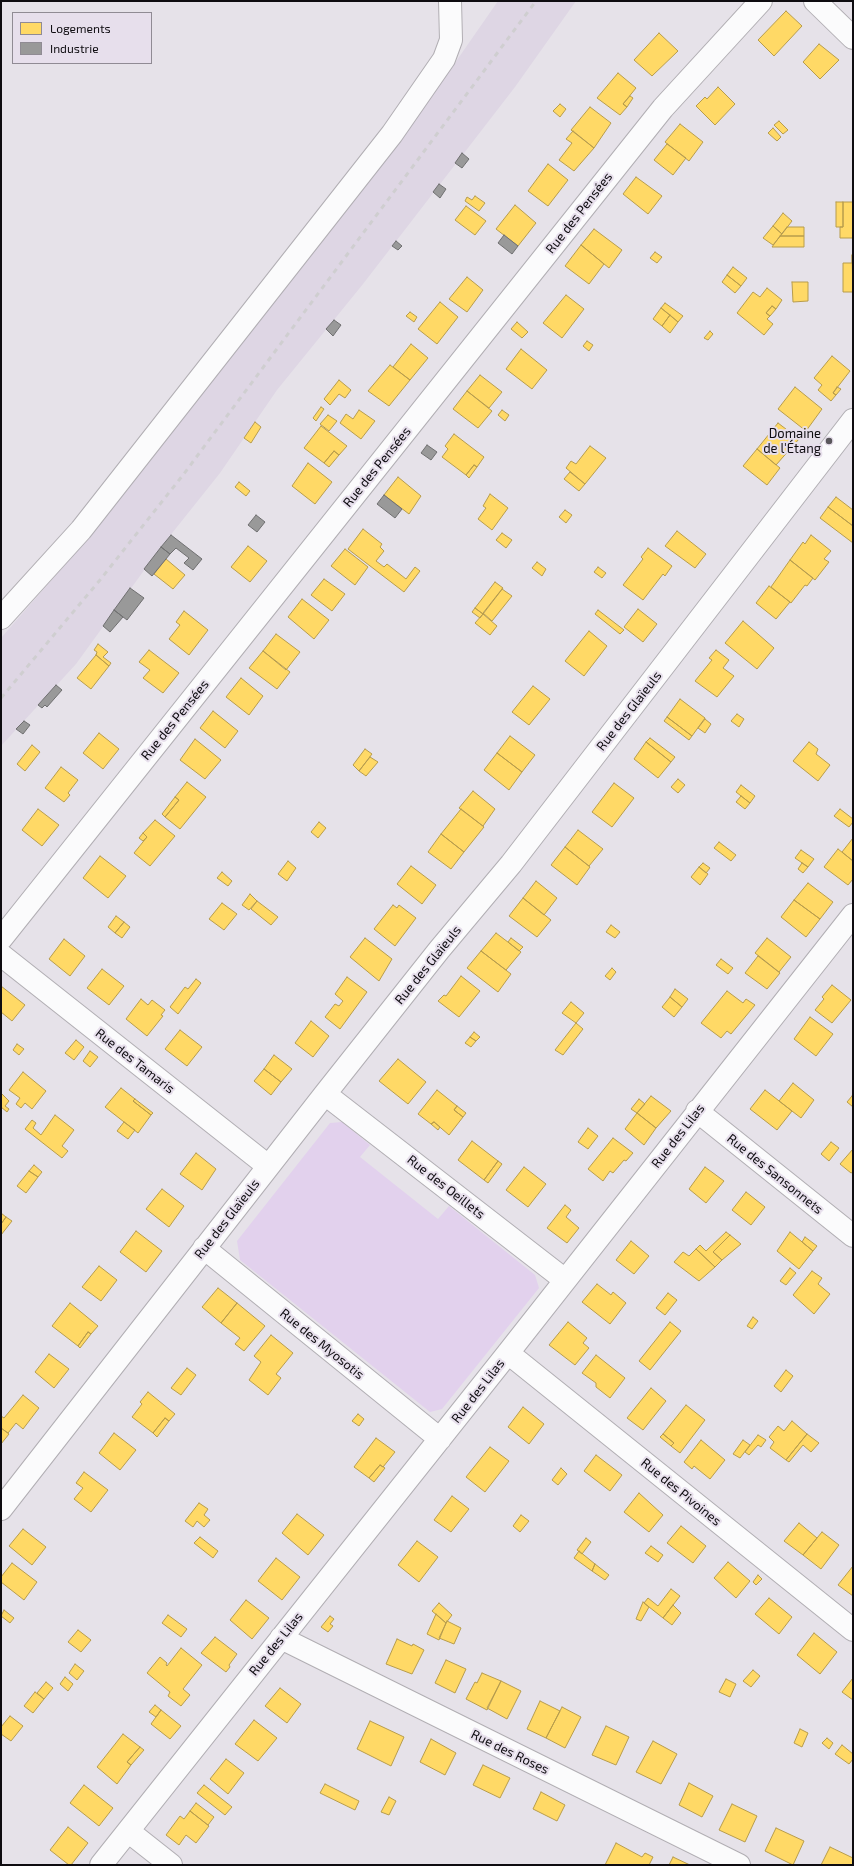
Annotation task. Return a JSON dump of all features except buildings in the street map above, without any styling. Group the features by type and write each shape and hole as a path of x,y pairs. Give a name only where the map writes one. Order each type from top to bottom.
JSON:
{"street":[{"path":"1,618 81,530 392,134 444,59 451,40 450,1"},
{"name":"Rue des Pensées","path":"1,939 663,108 761,1"},
{"path":"815,1 853,38"},
{"name":"Rue des Glaïeuls","path":"1,1509 268,1166 439,950 511,864 853,420"},
{"name":"Rue des Lilas","path":"101,1865 440,1439 853,915"},
{"name":"Rue des Tamaris","path":"1,955 268,1166"},
{"name":"Rue des Oeillets","path":"325,1094 565,1280"},
{"name":"Rue des Sansonnets","path":"697,1111 853,1236"},
{"name":"Rue des Myosotis","path":"204,1248 440,1439"},
{"name":"Rue des Pivoines","path":"508,1353 853,1630"},
{"name":"Rue des Roses","path":"281,1638 738,1865"},
{"path":"128,1831 171,1865"}],"shaded area":[{"path":"498,1 576,1 515,87 363,284 277,390 220,473 161,547 76,664 1,746 1,638 70,559 407,132"},
{"path":"342,1122 370,1145 360,1157 438,1219 449,1206 535,1275 539,1288 442,1409 430,1412 240,1260 237,1241 330,1123"}],"railway":[{"path":"1,698 100,580 183,475 536,1"}],"place":[{"name":"Domaine de l'Étang","path":"829,441"}]}
